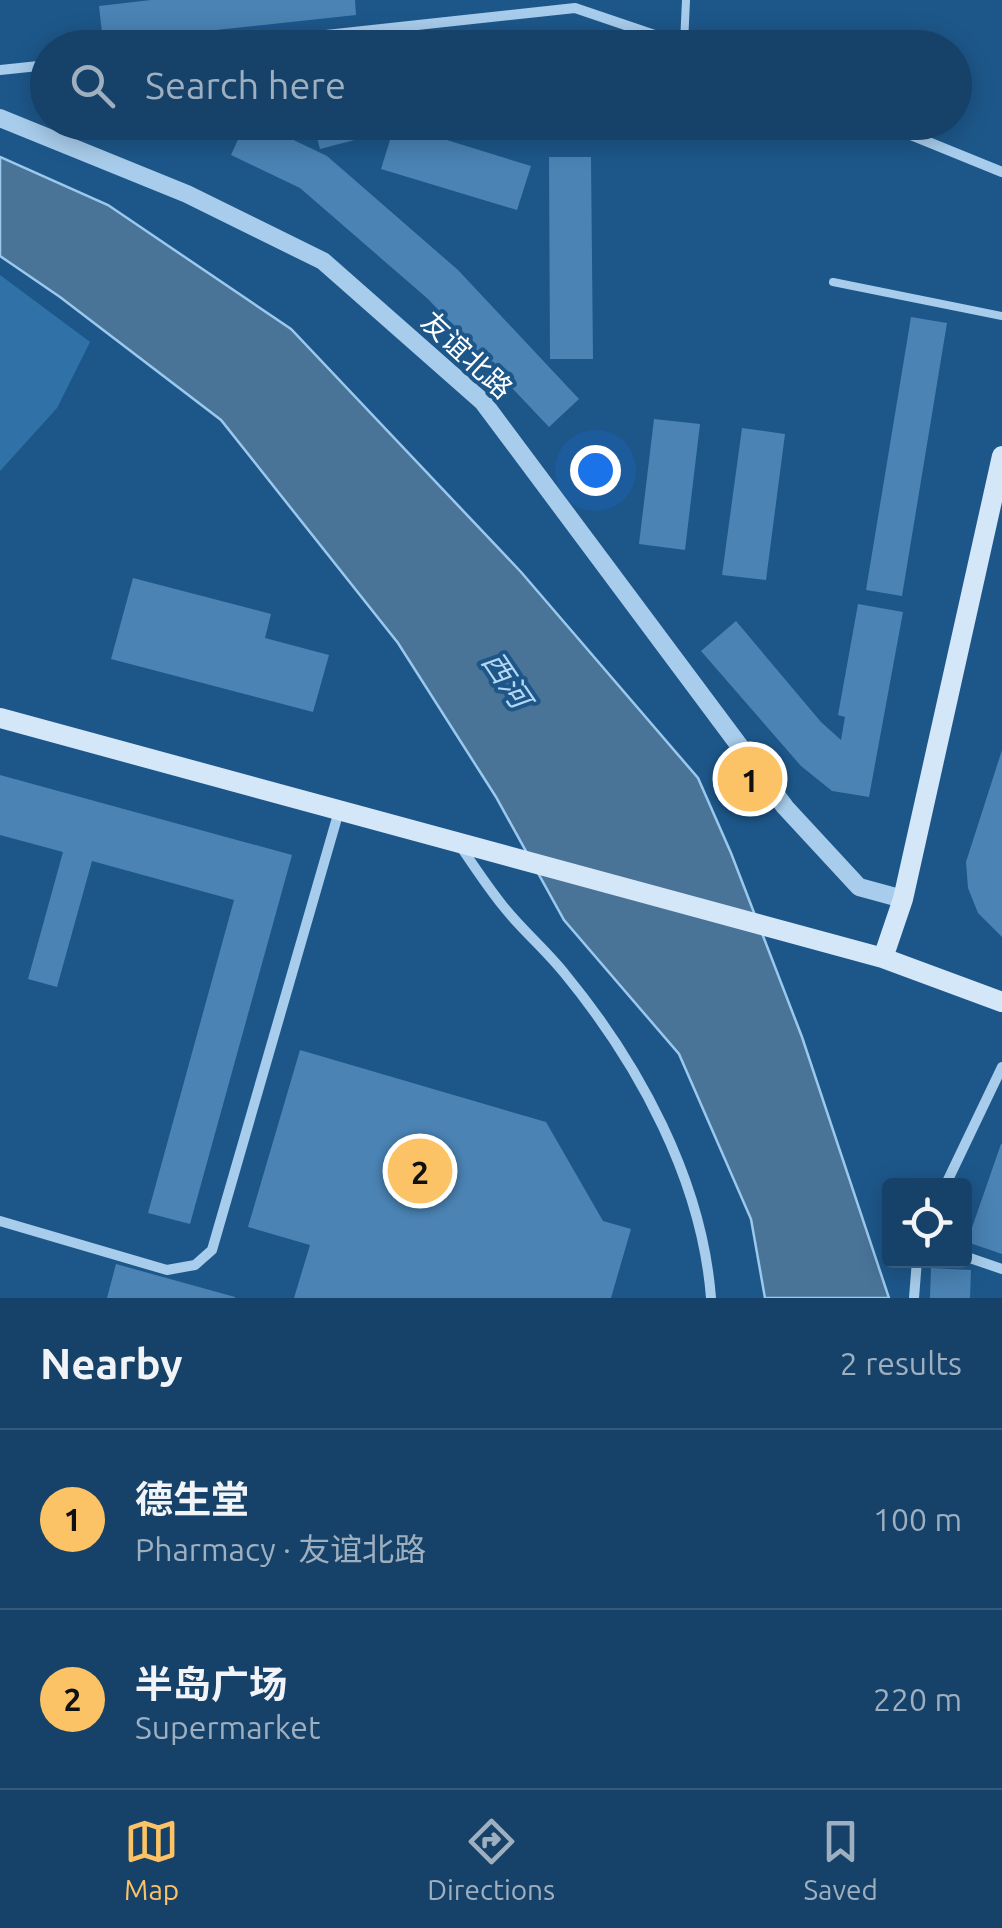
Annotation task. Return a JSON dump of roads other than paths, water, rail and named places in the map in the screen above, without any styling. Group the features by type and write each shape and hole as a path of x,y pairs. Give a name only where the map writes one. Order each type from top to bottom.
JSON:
{"main road":[{"path":"883,958 903,899 994,530 1002,456"},
{"path":"0,718 883,958 1002,1002"}],"street":[{"path":"372,30 575,8 640,30"},
{"path":"0,70 30,67"},
{"name":"友谊北路","path":"0,118 30,130"},
{"name":"友谊北路","path":"54,140 186,194 322,261 484,402 785,807 859,886 903,899"},
{"path":"923,140 1002,172"},
{"path":"0,1221 167,1270 195,1265 212,1250 340,810"},
{"path":"457,842 504,908 591,1007 641,1086 683,1177 699,1225 711,1298"},
{"path":"949,1178 1002,1067"},
{"path":"972,1259 1002,1269"},
{"path":"914,1298 916,1268"}],"lane":[{"path":"686,0 687,30"},
{"path":"834,282 1002,316"}],"water":[{"name":"西河","path":"0,157 108,205 291,329 521,572 698,778 802,1037 889,1298 765,1298 751,1219 679,1054 564,920 496,797 398,643 221,420 0,256"}],"place":[{"name":"德生堂","path":"750,779"},
{"name":"半岛广场","path":"420,1171"}]}
